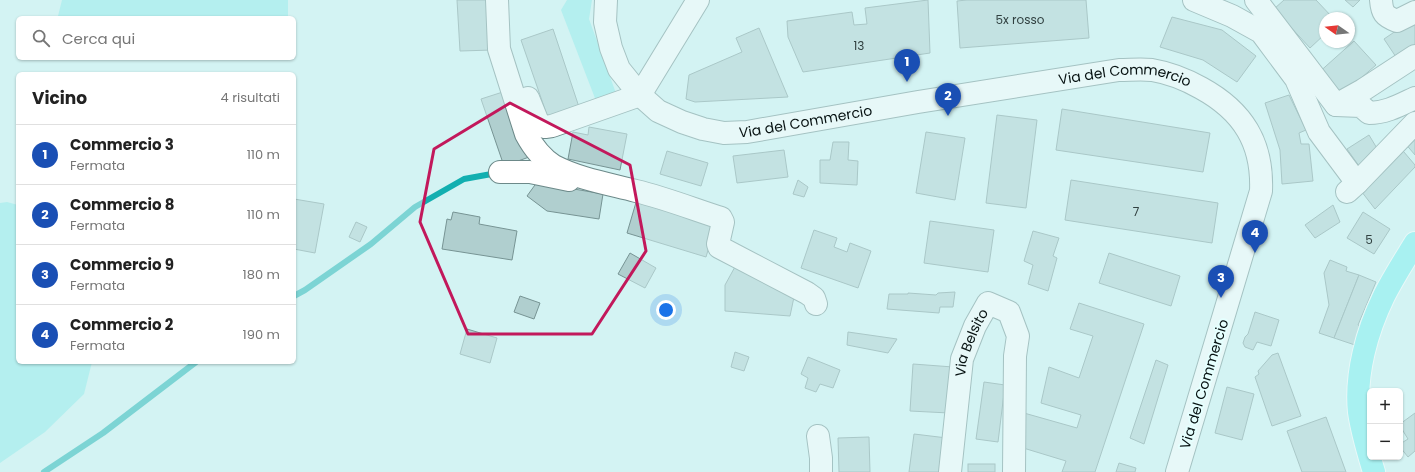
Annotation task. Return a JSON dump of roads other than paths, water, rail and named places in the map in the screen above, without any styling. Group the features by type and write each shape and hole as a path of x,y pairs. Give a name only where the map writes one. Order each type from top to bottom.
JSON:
{"main road":[{"path":"1363,472 1367,442 1359,412 1359,387 1363,358 1372,326 1384,297 1399,268 1415,243"},
{"path":"1371,460 1374,472"},
{"path":"1380,460 1389,472"}],"street":[{"path":"497,0 499,49 526,134 533,147 540,155 554,165 570,173 639,192 721,218 723,222 718,244 719,247 807,293 814,298 816,304"},
{"path":"509,0 508,27 510,43 530,105 539,125 545,127 552,126 640,95 698,0"},
{"name":"Via del Commercio","path":"606,0 605,22 611,48 619,69 640,95 658,111 682,122 703,129 724,133 747,132 918,102 1119,70 1163,72 1187,80 1209,93 1232,110 1247,129 1252,139 1260,163 1262,176 1261,191 1177,472"},
{"path":"1194,0 1232,16 1261,32 1296,79 1319,132 1351,188 1415,123"},
{"path":"1256,0 1336,106"},
{"path":"1381,0 1382,11 1388,18 1397,21 1415,12"},
{"path":"1336,106 1415,56"},
{"path":"1336,106 1362,106 1369,113 1380,113 1415,98"},
{"path":"500,172 530,172 573,181 588,178"},
{"name":"Via Belsito","path":"950,472 962,359 975,326 988,303 1009,312 1018,336 1015,356 1014,472"},
{"path":"818,436 821,472"}],"waterway":[{"path":"296,295 371,244 415,207 464,179 497,173"},
{"path":"44,472 103,433 193,364"}],"place":[{"name":"Commercio 3","path":"907,82"},
{"name":"Commercio 8","path":"948,116"},
{"name":"Commercio 2","path":"1255,253"},
{"name":"Commercio 9","path":"1221,298"}]}
